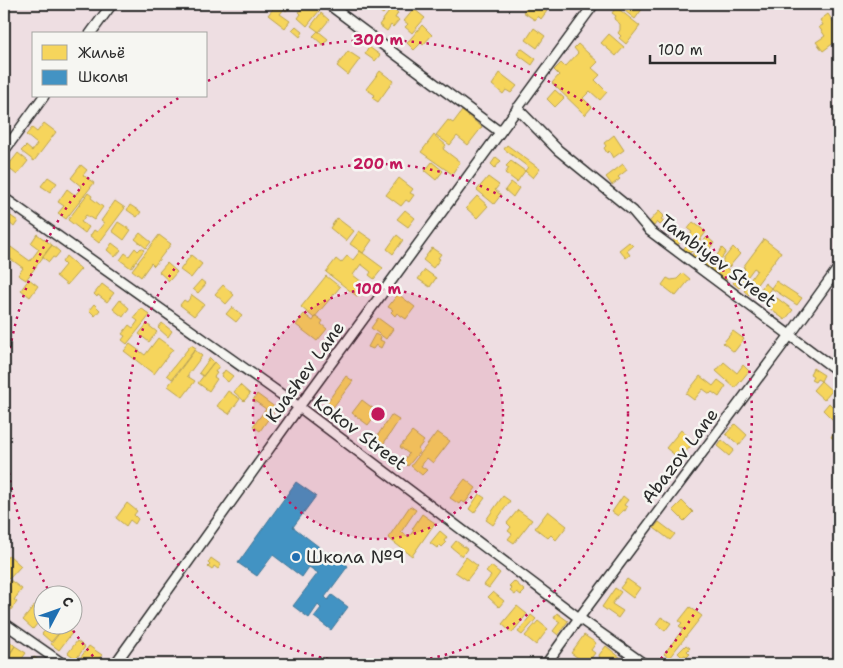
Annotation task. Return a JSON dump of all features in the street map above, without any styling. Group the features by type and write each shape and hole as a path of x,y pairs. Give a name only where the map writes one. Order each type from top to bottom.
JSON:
{"street":[{"path":"91,32 112,4"},
{"path":"328,4 500,132"},
{"name":"Kuashev Lane","path":"115,664 299,407 594,4"},
{"path":"4,151 43,98"},
{"name":"Tambiyev Street","path":"517,108 558,150 633,211 650,231 839,372"},
{"name":"Kokov Street","path":"4,198 299,407 579,618 644,664"},
{"name":"Abazov Lane","path":"546,664 839,267"},
{"path":"4,623 63,664"}],"building: Жильё":[{"path":"277,4 291,4 286,11 284,9 280,14 290,21 285,28 268,15"},
{"path":"309,4 319,11 307,26 298,18 303,6 305,8"},
{"path":"378,4 391,4 383,14 375,8"},
{"path":"529,4 547,4 543,8 547,11 541,19 538,16 535,20 523,12"},
{"path":"563,4 575,4 570,10"},
{"path":"631,4 645,5 635,19 625,11"},
{"path":"821,4 834,4 825,10"},
{"path":"616,7 640,26 626,44 619,38 621,36 618,33 620,24 614,19 616,16 612,13"},
{"path":"392,8 398,13 395,18 399,20 393,27 391,25 387,31 379,25"},
{"path":"414,9 425,18 412,33 405,27 408,24 404,21"},
{"path":"321,13 329,20 319,32 311,26"},
{"path":"828,14 839,30 839,39 823,51 816,42 825,36 819,27 823,25 820,20"},
{"path":"422,25 432,35 423,45 421,43 414,50 407,43"},
{"path":"296,26 303,32 300,37 292,30"},
{"path":"534,28 545,36 537,48 526,40"},
{"path":"318,31 328,39 323,45 313,36"},
{"path":"609,34 624,47 616,56 601,43"},
{"path":"578,44 598,62 592,68 600,75 595,80 607,92 600,100 590,91 583,98 592,107 585,115 552,83 559,75 554,70 561,63 565,67 578,53 574,48"},
{"path":"369,47 380,55 375,61 365,54"},
{"path":"521,48 536,59 532,65 517,54"},
{"path":"348,51 360,59 348,75 337,66"},
{"path":"380,71 393,81 378,102 372,98 375,95 366,89"},
{"path":"500,73 517,86 511,93 506,90 503,94 492,85"},
{"path":"555,90 564,98 555,107 547,99"},
{"path":"462,111 482,127 468,145 457,136 450,145 436,135 448,120 453,123"},
{"path":"44,123 56,132 34,161 21,151 26,146 32,151 37,144 26,135 32,128 37,132"},
{"path":"434,135 446,145 443,149 460,162 452,174 421,152"},
{"path":"614,135 624,150 613,158 609,151 607,153 604,148 606,146 604,143"},
{"path":"507,145 540,169 533,178 525,171 528,167 504,149"},
{"path":"18,153 28,161 17,175 7,167"},
{"path":"496,157 501,161 495,168 491,164"},
{"path":"511,161 525,171 517,182 505,173 509,168 506,166"},
{"path":"432,162 443,171 436,180 425,171"},
{"path":"623,164 627,170 612,185 606,177"},
{"path":"81,165 87,170 83,175 94,183 66,219 58,213 64,206 58,202 67,189 75,195 82,187 71,178"},
{"path":"48,177 57,183 50,192 41,186"},
{"path":"488,177 499,185 495,190 501,195 494,204 477,190"},
{"path":"399,178 413,189 410,193 414,195 409,202 406,200 401,206 386,195"},
{"path":"511,182 519,188 513,197 505,190"},
{"path":"88,193 92,196 91,198 103,207 94,220 86,215 81,222 89,227 85,233 68,220"},
{"path":"477,196 488,206 477,218 466,208"},
{"path":"115,201 125,208 99,243 90,236 94,230 97,232 104,223 101,221"},
{"path":"130,205 141,212 137,217 127,210"},
{"path":"405,210 415,218 408,227 397,219"},
{"path":"659,211 664,216 661,219 664,221 660,225 657,222 654,226 649,222"},
{"path":"5,212 18,221 14,227 7,221 4,224"},
{"path":"337,218 354,231 346,241 330,228"},
{"path":"118,222 131,230 124,240 112,231"},
{"path":"693,222 706,232 688,256 682,251 692,238 690,236 692,232 688,229"},
{"path":"359,231 372,240 363,253 350,244"},
{"path":"140,233 151,242 146,248 135,239"},
{"path":"37,234 52,245 26,280 18,275 23,268 4,254 4,242 30,261 39,249 31,243"},
{"path":"159,235 171,244 154,266 151,263 141,277 132,270"},
{"path":"397,235 403,240 393,254 387,249"},
{"path":"678,235 683,239 676,247 672,243"},
{"path":"707,237 714,243 698,263 690,257"},
{"path":"764,239 781,252 749,295 744,291 752,282 750,280 757,270 754,268 739,288 733,283"},
{"path":"629,242 633,246 627,251 630,255 626,258 619,250"},
{"path":"112,243 121,250 115,257 107,250"},
{"path":"52,245 60,252 49,262 42,257"},
{"path":"733,247 740,254 729,267 722,261"},
{"path":"135,248 138,251 141,248 144,250 131,268 120,260 125,253 129,256"},
{"path":"432,248 441,254 438,258 440,259 433,268 423,260"},
{"path":"722,248 726,252 715,267 713,266 710,270 704,265 711,255 715,258"},
{"path":"360,251 383,268 374,279 369,275 371,272 361,264 353,275 367,286 358,297 326,272 336,259 341,263 347,256 353,260"},
{"path":"191,255 202,264 191,278 180,270"},
{"path":"66,256 81,269 67,285 56,276 65,265 62,262"},
{"path":"167,263 177,272 169,281 159,272"},
{"path":"720,264 732,272 726,280 710,270 713,266 717,268"},
{"path":"425,270 436,278 430,287 418,279"},
{"path":"683,273 690,279 676,296 662,285 667,278 671,280 677,279"},
{"path":"326,276 340,287 314,318 301,307"},
{"path":"29,279 38,286 30,297 21,290"},
{"path":"201,280 206,284 198,293 193,289"},
{"path":"776,281 802,298 797,305 771,288"},
{"path":"765,283 771,288 765,297 759,292"},
{"path":"102,284 114,293 107,302 94,294"},
{"path":"223,285 234,295 226,304 215,294"},
{"path":"398,294 415,307 406,319 397,313 395,316 391,312 393,310 388,307"},
{"path":"192,295 204,304 194,316 180,305 184,300 187,302"},
{"path":"777,298 793,310 785,320 769,308"},
{"path":"120,300 129,308 123,317 113,309"},
{"path":"94,304 100,310 95,316 89,310"},
{"path":"232,307 242,315 236,322 226,314"},
{"path":"141,308 150,315 127,344 122,340 125,336 122,334 129,325 133,328 138,321 134,318"},
{"path":"304,314 313,321 316,316 323,321 321,324 327,329 317,341 296,325"},
{"path":"378,318 393,329 386,339 371,328"},
{"path":"162,323 172,331 168,337 158,328"},
{"path":"147,324 157,332 149,342 139,334"},
{"path":"733,331 744,339 734,352 723,343"},
{"path":"839,331 839,346 836,344 838,342 834,339"},
{"path":"375,334 381,337 380,340 384,342 381,348 376,345 373,349 368,347"},
{"path":"158,338 173,349 154,374 124,351 130,344 145,355"},
{"path":"191,345 196,348 172,379 167,375"},
{"path":"195,350 202,356 187,376 195,381 183,397 168,386"},
{"path":"210,358 214,362 203,376 199,373"},
{"path":"214,362 219,366 214,377 217,379 209,391 198,383"},
{"path":"724,362 737,373 743,365 749,371 735,388 716,371"},
{"path":"813,368 824,375 821,381 817,379 815,382 811,380 813,376 810,374"},
{"path":"225,370 233,376 228,382 221,376"},
{"path":"346,376 353,381 331,410 325,405"},
{"path":"700,376 713,386 718,380 726,386 719,397 703,389 694,400 686,394"},
{"path":"821,381 832,391 824,400 813,390"},
{"path":"240,385 250,394 244,401 234,392"},
{"path":"228,391 240,399 229,414 217,406"},
{"path":"257,394 276,408 260,431 253,426 266,409 253,400"},
{"path":"362,400 378,412 368,425 352,413"},
{"path":"829,403 839,413 839,426 823,410"},
{"path":"391,415 399,420 382,446 374,441"},
{"path":"735,424 747,435 739,445 726,434"},
{"path":"839,425 839,443 831,437"},
{"path":"681,430 694,442 684,454 681,451 676,456 666,448"},
{"path":"412,432 424,441 418,449 420,451 408,466 403,461 409,454 400,447"},
{"path":"437,432 450,441 433,463 427,458 421,466 427,470 422,475 411,466"},
{"path":"722,440 734,450 729,456 717,446"},
{"path":"465,479 476,488 465,503 461,501 459,504 450,498"},
{"path":"479,494 485,498 474,513 469,509"},
{"path":"503,496 510,501 493,525 486,520"},
{"path":"623,496 628,500 624,505 627,507 618,516 612,512"},
{"path":"682,501 693,512 684,521 673,510"},
{"path":"127,503 137,511 134,515 138,519 135,524 130,520 126,526 116,518"},
{"path":"410,506 416,510 401,532 409,537 422,514 435,523 412,556 388,538"},
{"path":"518,510 532,520 514,543 508,539 512,534 508,531 511,527 507,523"},
{"path":"548,511 567,526 556,540 551,535 548,538 535,528"},
{"path":"659,522 675,534 670,540 654,528"},
{"path":"440,531 447,537 444,541 446,543 442,547 440,545 437,548 430,543"},
{"path":"456,541 467,549 462,556 451,547"},
{"path":"9,555 21,566 9,579 4,575 4,561"},
{"path":"466,557 478,566 467,580 455,572"},
{"path":"211,558 221,565 218,569 214,566 212,570 208,567"},
{"path":"491,566 500,573 489,588 484,585 491,576 486,572"},
{"path":"627,579 640,588 633,598 620,588"},
{"path":"10,580 22,589 14,600 17,602 10,611 4,607 4,589"},
{"path":"514,581 525,591 521,595 517,592 515,595 510,591 512,589 509,586"},
{"path":"615,588 621,592 612,604 623,611 618,618 602,607"},
{"path":"493,592 504,601 499,607 488,597"},
{"path":"517,606 527,614 512,633 502,624"},
{"path":"690,607 702,616 669,658 664,654 683,629 679,626 682,623 679,621"},
{"path":"32,609 32,628 23,620"},
{"path":"557,613 568,621 558,635 553,631 560,622 554,618"},
{"path":"531,615 536,619 522,635 518,632"},
{"path":"661,617 671,623 665,631 656,624"},
{"path":"538,621 548,629 536,645 525,636"},
{"path":"584,635 596,643 591,650 595,653 587,664 571,653"},
{"path":"44,636 56,636 51,642"},
{"path":"57,636 70,636 59,650 51,644"},
{"path":"6,638 15,646 4,661 4,650 6,647 4,646 4,641"},
{"path":"77,641 85,647 76,659 68,653"},
{"path":"686,645 690,648 687,651 690,654 687,657 685,655 682,657 678,653"},
{"path":"15,646 26,653 19,663 4,664"},
{"path":"89,646 102,655 95,664 83,664 78,661"},
{"path":"606,646 621,658 616,664 604,664 600,660 599,655"},
{"path":"34,657 44,664 30,663"}],"building: Школы":[{"name":"Школа №9","path":"296,482 316,496 293,527 323,550 317,558 322,562 330,552 348,566 325,597 328,600 332,595 348,607 331,630 314,617 321,608 318,605 309,618 293,606 318,573 309,567 302,577 273,555 257,576 238,563"}],"place":[{"name":"Школа №9","path":"296,557"}]}
